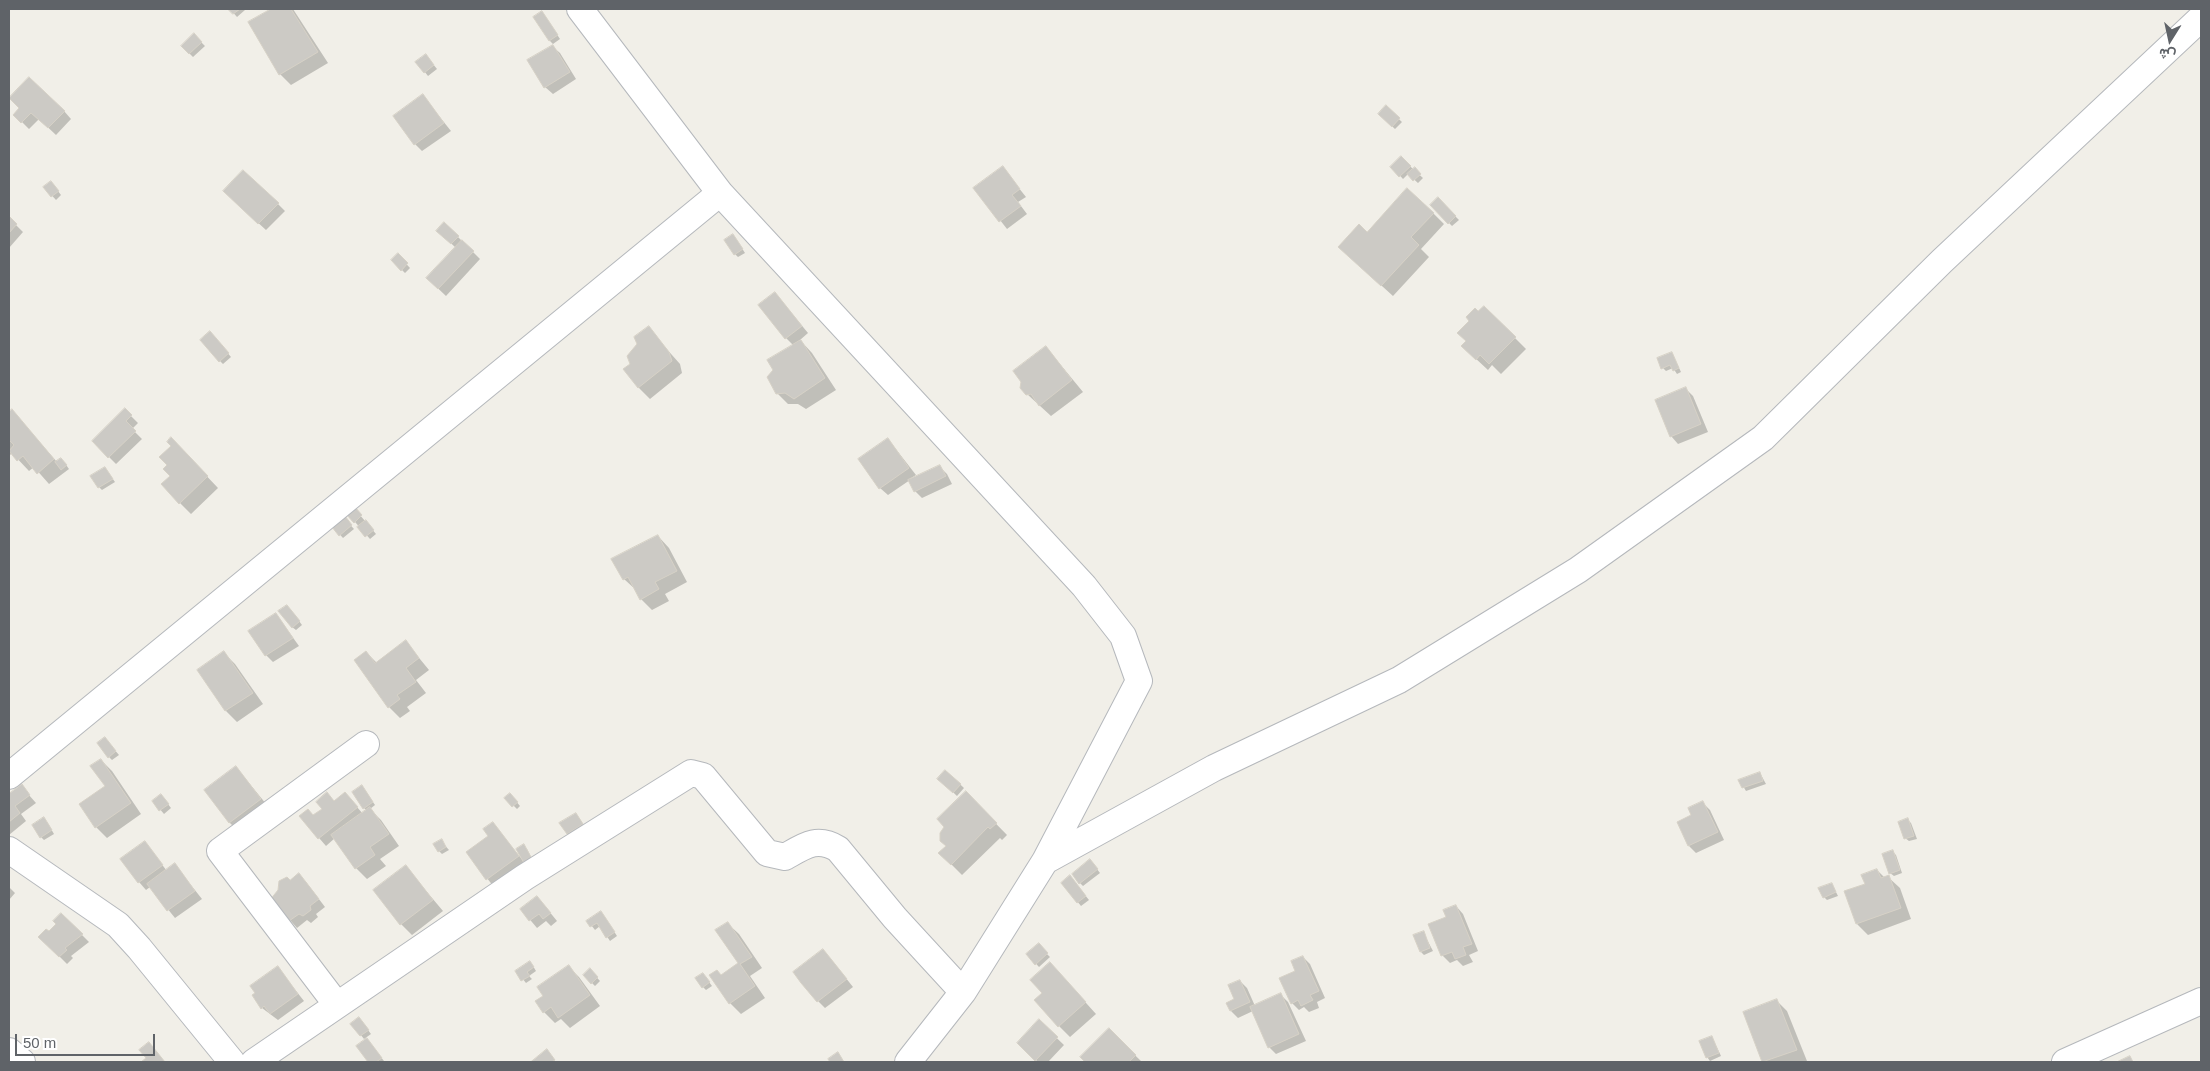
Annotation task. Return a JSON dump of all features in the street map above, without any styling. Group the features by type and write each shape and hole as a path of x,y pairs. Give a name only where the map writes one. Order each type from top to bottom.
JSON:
{"street":[{"path":"580,9 720,193 1084,586 1123,636 1139,681 1045,861 962,992 908,1062"},
{"path":"1045,861 1214,768 1399,680 1578,570 1763,438 1942,261 2201,18"},
{"path":"9,776 720,193"},
{"path":"337,1005 220,851 366,744"},
{"path":"267,1059 337,1005 525,877 691,773 703,776 768,853 785,857 807,844 828,843 838,849 895,918 962,992"},
{"path":"9,850 118,925 232,1062"},
{"path":"2064,1062 2201,1001"},
{"path":"9,1051 22,1062"}],"building":[{"path":"228,9 240,9 233,14"},
{"path":"271,9 291,9 318,52 279,75 248,22"},
{"path":"542,11 558,35 549,41 533,17"},
{"path":"194,33 202,42 189,54 181,46"},
{"path":"553,45 570,72 544,88 527,60"},
{"path":"426,54 434,65 424,73 415,62"},
{"path":"29,77 65,111 48,128 31,113 21,123 13,115 19,108 9,98"},
{"path":"423,94 444,123 414,145 393,116"},
{"path":"1386,105 1400,118 1392,127 1378,114"},
{"path":"1401,156 1411,166 1399,177 1390,167"},
{"path":"1003,166 1020,189 1012,195 1021,206 999,222 973,188"},
{"path":"1415,167 1421,174 1413,181 1407,174"},
{"path":"243,170 279,203 258,224 223,191"},
{"path":"51,181 59,191 51,197 43,187"},
{"path":"1407,188 1434,213 1411,237 1419,245 1381,286 1338,247 1359,224 1367,232"},
{"path":"1438,197 1456,216 1448,224 1430,205"},
{"path":"9,216 17,224 9,233"},
{"path":"444,222 459,236 451,244 436,231"},
{"path":"733,234 743,249 734,255 724,240"},
{"path":"462,240 474,251 438,289 426,278"},
{"path":"398,253 408,263 401,271 391,260"},
{"path":"775,292 802,326 785,339 758,305"},
{"path":"1484,306 1516,337 1489,364 1480,355 1476,360 1461,346 1466,341 1457,333 1469,321 1466,317 1475,308 1478,311"},
{"path":"649,326 669,352 672,361 638,388 623,369 630,364 627,356 637,344 634,337"},
{"path":"210,331 229,353 219,362 200,340"},
{"path":"801,340 825,378 794,399 785,393 776,394 767,377 773,370 767,360"},
{"path":"1046,346 1072,380 1039,406 1031,394 1026,395 1020,388 1021,382 1013,371"},
{"path":"1672,352 1679,368 1673,371 1670,365 1661,369 1657,358"},
{"path":"1686,387 1701,424 1670,437 1655,400"},
{"path":"125,408 132,415 126,421 136,431 108,458 92,441"},
{"path":"12,409 54,459 37,474 23,456 17,461 9,451 14,445 9,440 9,412"},
{"path":"171,437 208,476 179,504 161,484 170,476 163,469 167,465 159,457 171,446 167,442"},
{"path":"888,438 909,468 879,489 858,459"},
{"path":"61,458 67,465 61,470 55,462"},
{"path":"940,465 946,476 914,492 908,480"},
{"path":"105,467 113,479 98,488 90,476"},
{"path":"355,507 362,515 354,523 346,514"},
{"path":"345,516 352,525 339,536 332,527"},
{"path":"366,520 374,530 365,537 357,527"},
{"path":"658,535 677,571 655,582 659,589 640,600 628,577 623,580 611,559"},
{"path":"287,605 300,621 292,628 278,611"},
{"path":"276,613 293,638 265,656 248,631"},
{"path":"406,640 419,658 406,668 416,682 397,695 400,699 388,708 354,660 366,651 375,663"},
{"path":"224,651 253,693 225,711 197,670"},
{"path":"105,737 116,751 108,758 97,743"},
{"path":"101,759 131,803 95,828 79,804 105,786 90,766"},
{"path":"236,766 261,799 229,823 204,790"},
{"path":"945,770 961,784 953,793 937,779"},
{"path":"1760,772 1763,781 1742,788 1738,780"},
{"path":"22,784 30,795 15,806 20,813 9,822 9,794"},
{"path":"362,785 373,802 363,809 352,792"},
{"path":"966,791 997,823 990,829 988,827 951,865 938,853 946,846 940,841 940,833 944,827 937,819"},
{"path":"327,792 334,801 345,792 358,807 318,839 299,816 308,809 313,815 322,809 316,802"},
{"path":"510,793 518,802 512,807 504,798"},
{"path":"161,794 169,804 159,811 152,801"},
{"path":"1703,801 1718,832 1688,846 1677,822 1691,815 1688,808"},
{"path":"370,807 389,834 370,847 375,855 355,869 331,835"},
{"path":"576,813 583,824 567,834 559,823"},
{"path":"44,817 52,830 40,838 32,825"},
{"path":"1908,818 1914,836 1904,839 1898,822"},
{"path":"493,822 519,856 486,880 466,852 488,836 483,829"},
{"path":"442,839 446,847 438,852 433,844"},
{"path":"145,841 163,865 138,883 120,859"},
{"path":"524,844 532,859 524,863 516,849"},
{"path":"1893,850 1900,870 1889,874 1882,854"},
{"path":"1090,859 1098,869 1079,884 1072,874"},
{"path":"175,863 195,891 167,911 147,884"},
{"path":"406,865 433,900 400,925 373,890"},
{"path":"1877,869 1881,878 1889,875 1901,908 1856,924 1844,891 1865,884 1861,875"},
{"path":"299,873 319,899 310,906 311,910 303,916 299,914 289,921 270,900 278,890 279,881 287,877 290,880"},
{"path":"1070,875 1086,896 1077,903 1061,883"},
{"path":"1832,883 1836,892 1823,898 1818,888"},
{"path":"537,896 551,913 543,919 539,914 529,921 520,909"},
{"path":"1456,905 1472,944 1463,947 1466,955 1455,959 1452,952 1441,956 1428,924 1446,917 1443,910"},
{"path":"601,911 615,932 606,938 597,923 590,927 586,921"},
{"path":"61,913 83,934 65,948 67,950 59,957 38,937 46,929 49,931 56,924 53,921"},
{"path":"728,922 752,957 740,964 755,986 729,1004 709,975 717,970 721,975 738,963 715,930"},
{"path":"1424,931 1430,948 1420,952 1413,935"},
{"path":"1039,943 1048,953 1035,965 1026,954"},
{"path":"823,949 847,979 817,1002 793,972"},
{"path":"1303,956 1319,991 1310,995 1313,1000 1301,1006 1298,1000 1291,1004 1279,978 1295,971 1291,961"},
{"path":"530,961 534,967 527,972 530,976 521,981 515,971"},
{"path":"1050,962 1086,1002 1058,1027 1034,1000 1042,993 1030,980"},
{"path":"569,965 590,995 558,1018 551,1007 543,1013 535,1001 543,996 537,987"},
{"path":"278,966 298,994 270,1014 264,1006 261,1009 252,995 255,993 250,986"},
{"path":"590,968 598,977 591,984 583,975"},
{"path":"703,973 710,982 702,988 695,978"},
{"path":"1240,980 1250,1002 1230,1011 1226,1003 1234,999 1228,985"},
{"path":"1281,993 1299,1034 1268,1048 1250,1007"},
{"path":"1777,999 1797,1050 1762,1062 1743,1012"},
{"path":"359,1017 369,1030 360,1036 350,1024"},
{"path":"1039,1019 1058,1037 1035,1061 1017,1043"},
{"path":"1109,1028 1136,1055 1129,1062 1085,1062 1080,1057"},
{"path":"1712,1036 1719,1053 1706,1058 1699,1041"},
{"path":"367,1038 382,1058 376,1062 368,1062 356,1046"},
{"path":"149,1042 165,1062 141,1062 146,1058 139,1050"},
{"path":"547,1049 555,1060 552,1062 531,1062"},
{"path":"838,1052 844,1062 830,1062 828,1059"},
{"path":"2130,1056 2133,1062 2117,1062"}]}
